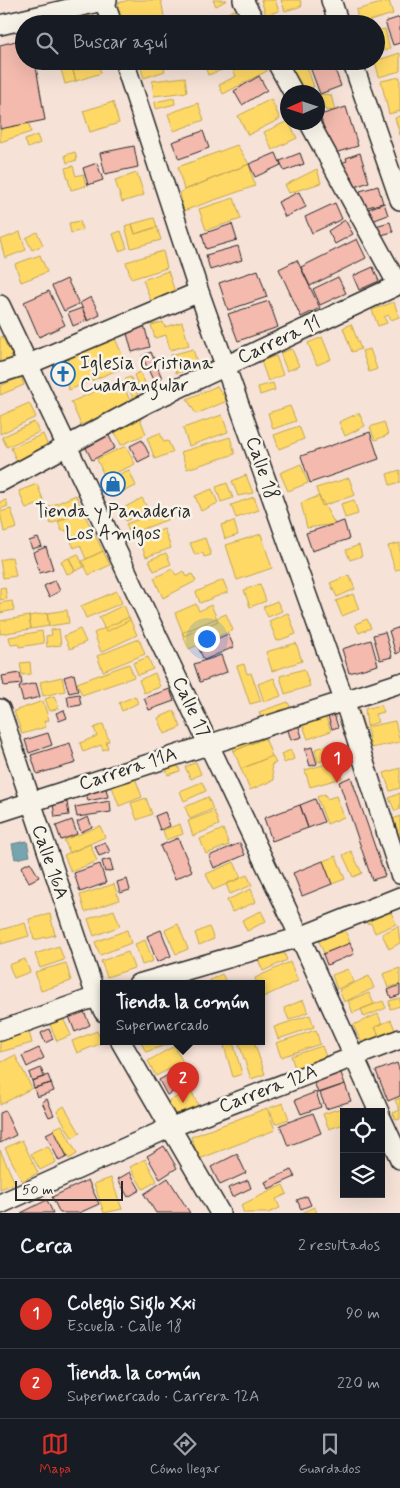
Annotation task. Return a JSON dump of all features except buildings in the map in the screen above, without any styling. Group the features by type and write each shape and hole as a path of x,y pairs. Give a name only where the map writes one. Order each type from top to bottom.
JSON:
{"street":[{"path":"42,15 105,0 109,15"},
{"path":"243,0 251,15"},
{"path":"331,0 336,15"},
{"path":"0,25 15,21"},
{"name":"Calle 18","path":"127,70 199,292 344,700 400,874"},
{"path":"281,70 289,85"},
{"path":"355,70 400,200"},
{"path":"313,130 399,285"},
{"name":"Carrera 11","path":"0,482 69,447 148,403 399,285"},
{"path":"0,373 29,364 199,292"},
{"name":"Calle 17","path":"0,305 300,937 376,1108"},
{"name":"Carrera 11A","path":"0,812 208,743 400,683"},
{"name":"Calle 16A","path":"0,709 29,802 100,998"},
{"path":"152,980 300,937 400,897"},
{"path":"0,1031 100,1001"},
{"name":"Carrera 12A","path":"0,1204 169,1128 400,1039"},
{"path":"123,1045 169,1128 220,1213"},
{"path":"385,1127 400,1159"}],"place":[{"name":"Iglesia Cristiana Cuadrangular","path":"63,374"},
{"name":"Tienda y Panaderia Los Amigos","path":"113,484"},
{"name":"Colegio Siglo Xxi","path":"337,783"},
{"name":"Tienda la común","path":"183,1103"}]}
